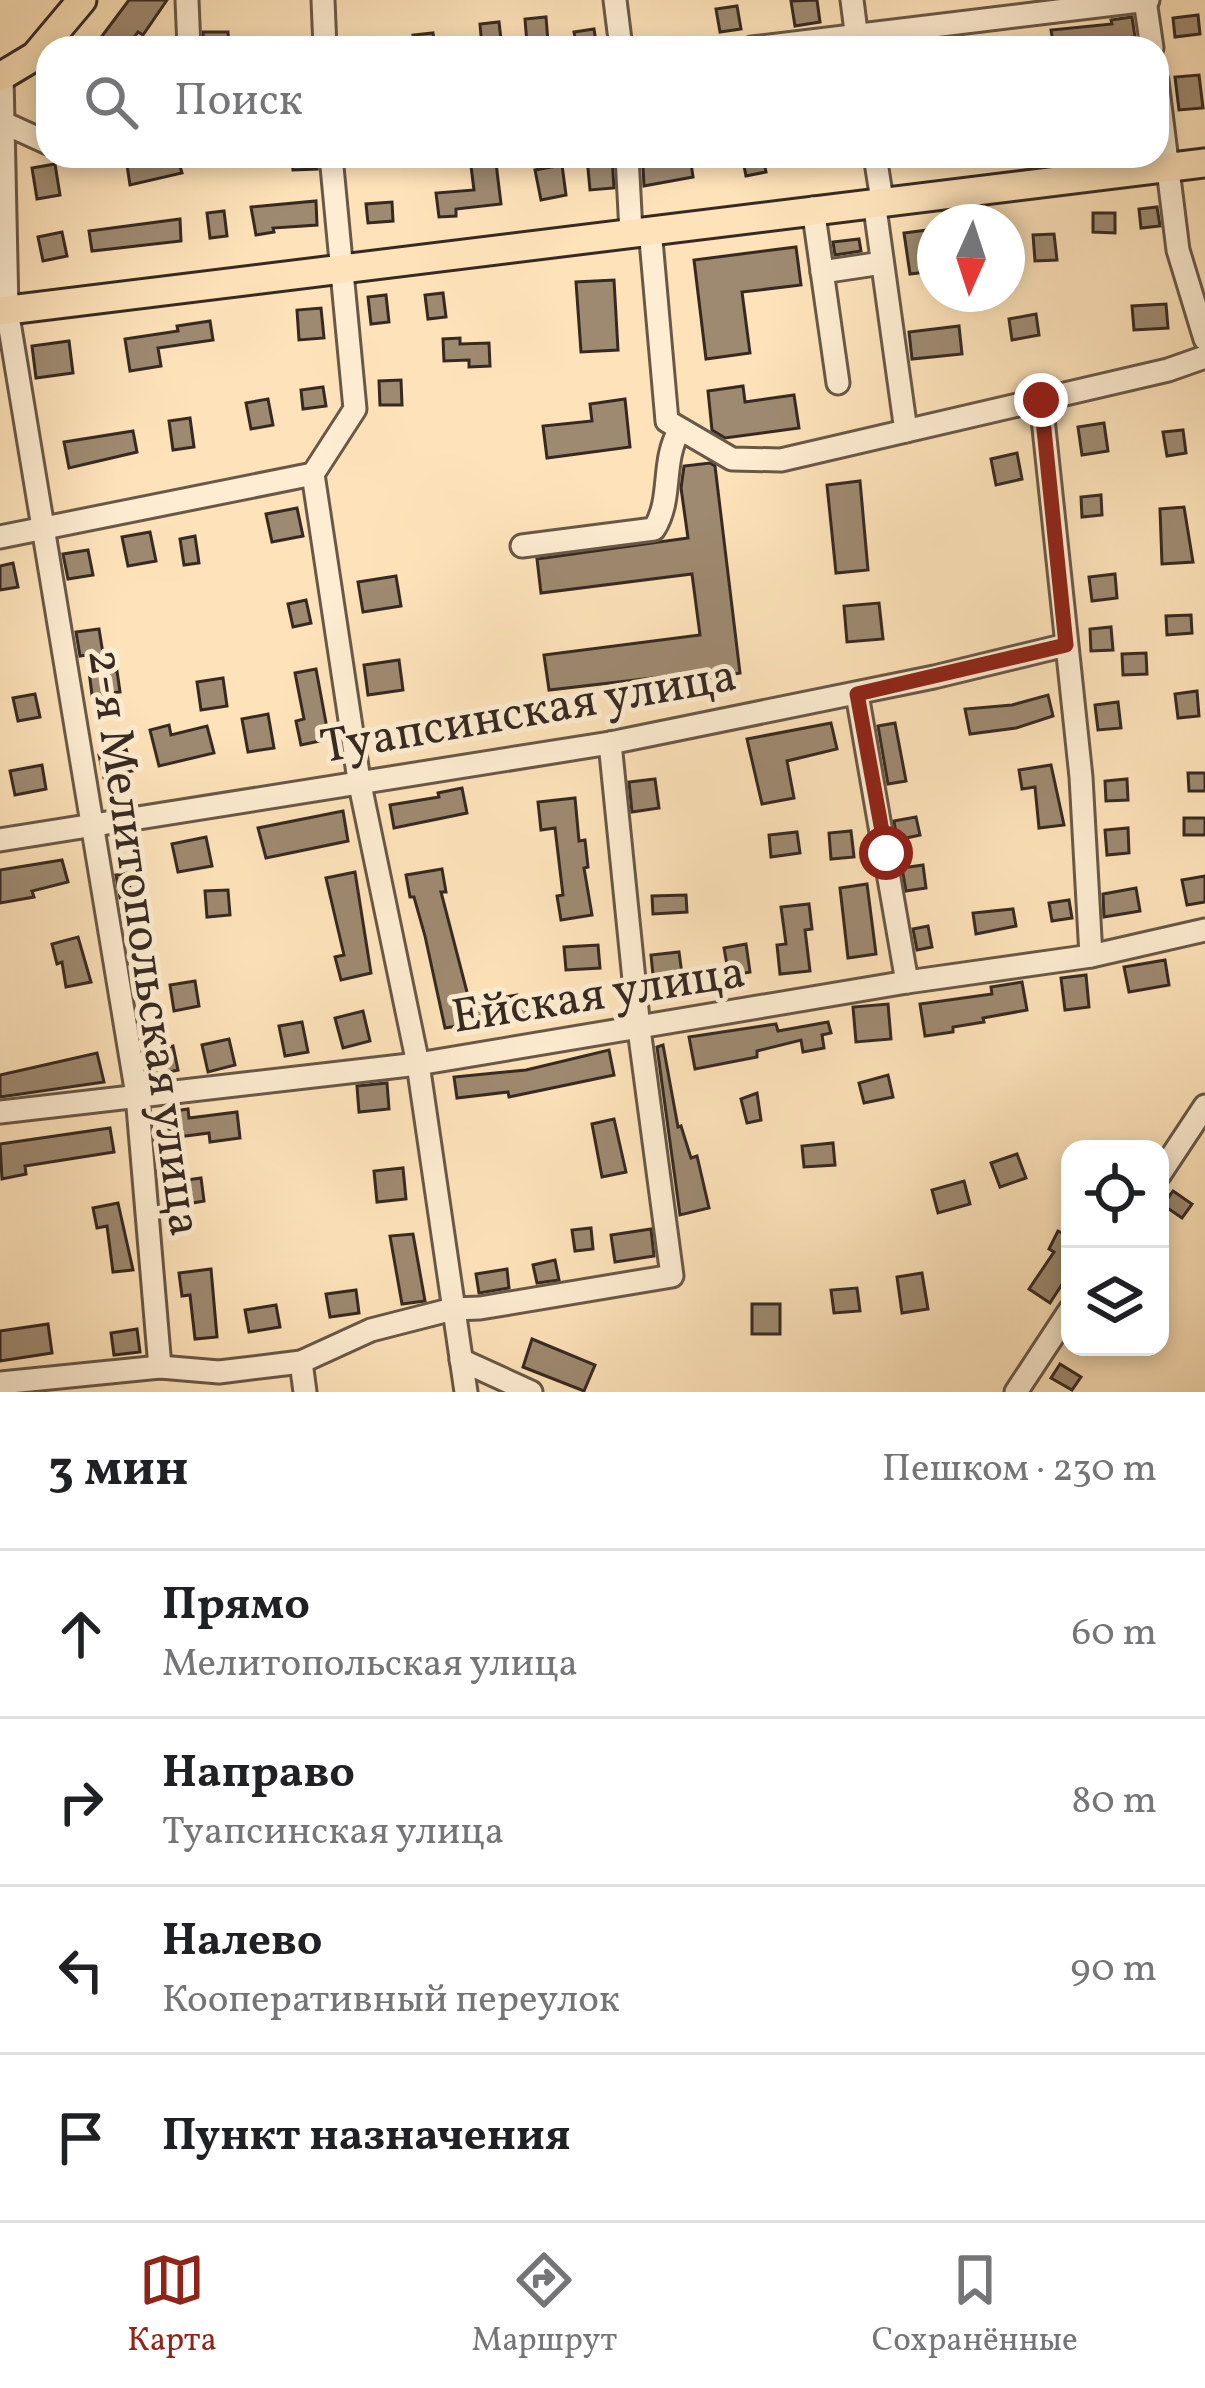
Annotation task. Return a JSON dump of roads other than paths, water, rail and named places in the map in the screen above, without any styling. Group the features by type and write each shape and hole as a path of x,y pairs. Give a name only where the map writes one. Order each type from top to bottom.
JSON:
{"main road":[{"path":"51,36 82,0"},
{"path":"1,77 36,54"},
{"path":"4,311 1205,163"}],"street":[{"path":"187,0 188,36"},
{"path":"322,0 324,36"},
{"path":"615,0 620,36"},
{"path":"852,0 857,36"},
{"path":"905,36 1146,0 1150,36"},
{"name":"2-я Мелитопольская улица","path":"1,77 4,311 137,1095 160,1367"},
{"path":"4,123 36,138"},
{"path":"332,168 356,410 313,474 359,780 418,1064 466,1392"},
{"path":"629,168 667,421 732,459 781,460 1168,370 1205,357"},
{"path":"876,168 882,263 906,431"},
{"path":"1169,168 1178,250 1205,339"},
{"path":"813,208 838,383"},
{"path":"822,272 882,263"},
{"path":"1041,400 1081,777 1091,956"},
{"path":"522,546 654,529 664,514 670,447 680,431"},
{"path":"0,537 313,474"},
{"name":"Туапсинская улица","path":"0,841 610,743 857,694 1066,645"},
{"path":"857,694 907,982"},
{"path":"0,1383 160,1367 219,1372 301,1362 371,1330 453,1309 671,1276 639,1030 610,743"},
{"name":"Ейская улица","path":"0,1112 418,1064 1091,956 1205,930"},
{"path":"1169,1160 1205,1106"},
{"path":"1016,1392 1061,1324"},
{"path":"461,1360 531,1392"},
{"path":"301,1362 305,1392"}]}
